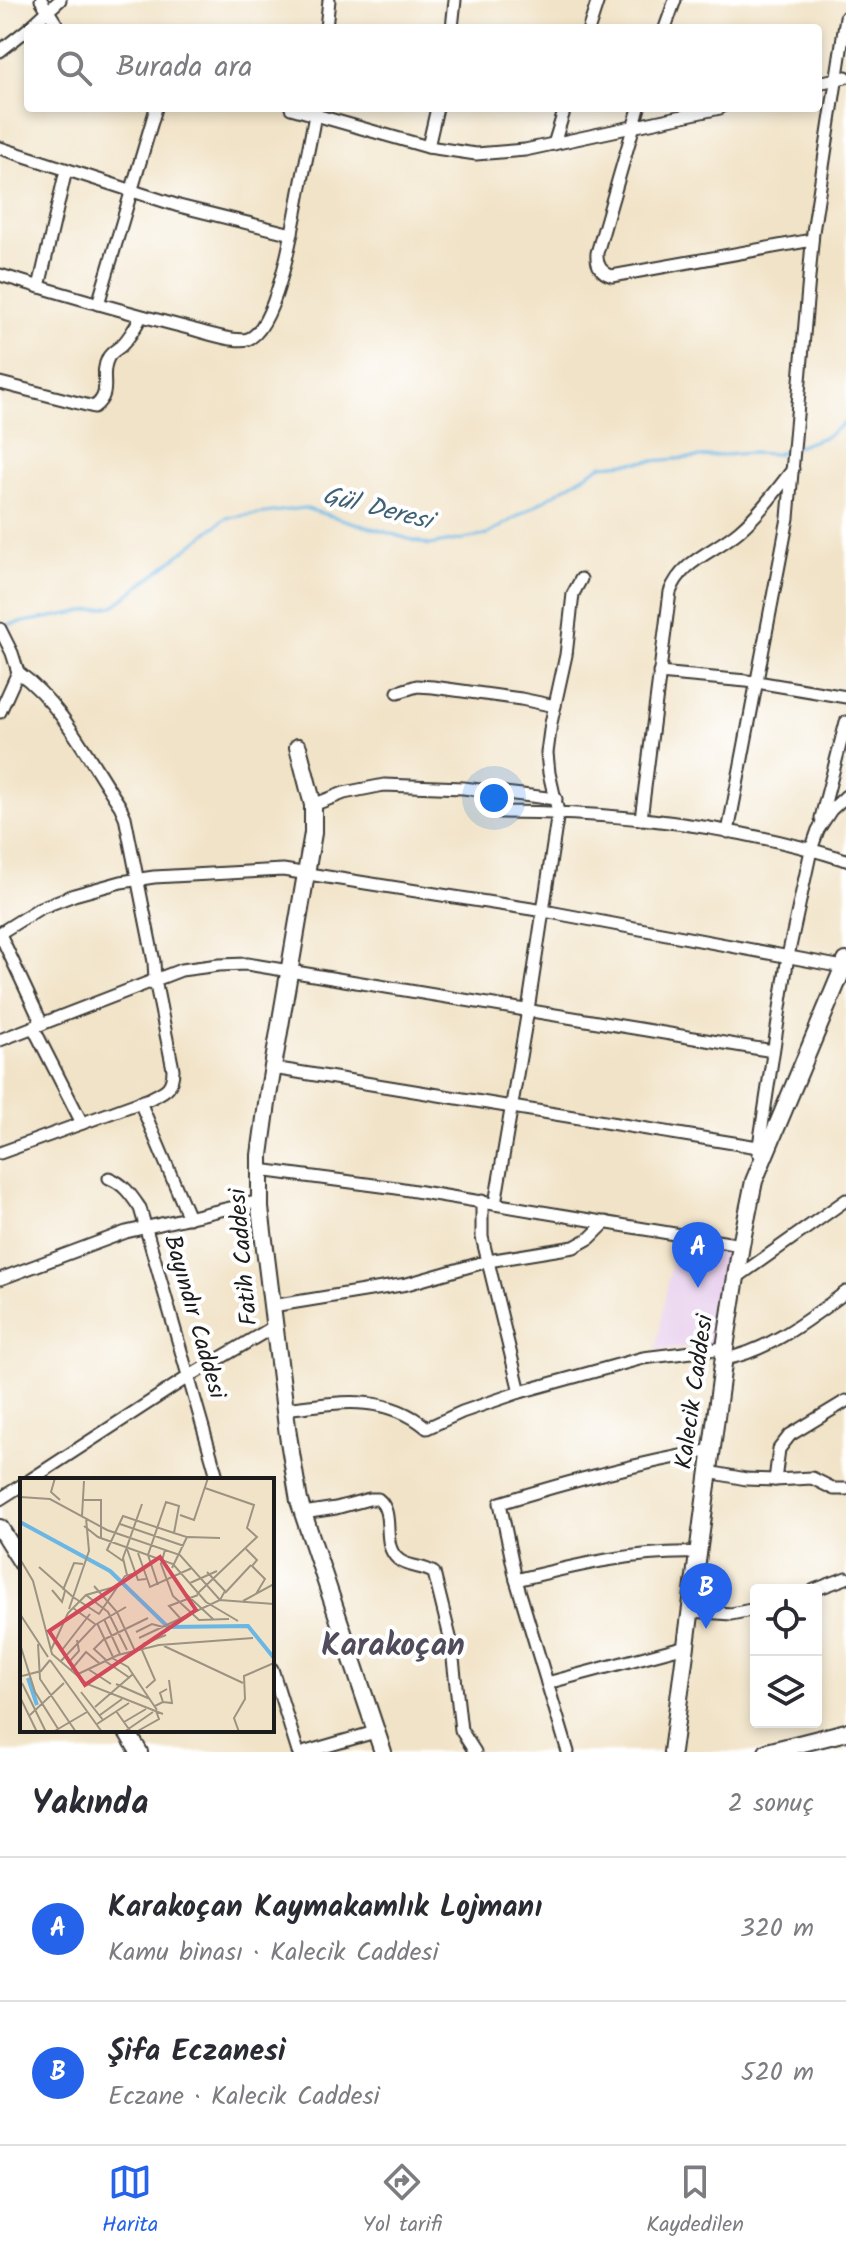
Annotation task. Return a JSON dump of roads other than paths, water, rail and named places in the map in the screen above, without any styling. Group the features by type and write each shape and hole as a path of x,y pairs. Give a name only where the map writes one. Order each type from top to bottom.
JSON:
{"street":[{"path":"32,24 45,5 60,0"},
{"path":"326,24 329,0"},
{"path":"452,24 455,0"},
{"path":"590,24 599,0"},
{"path":"666,24 675,0"},
{"path":"45,5 57,24"},
{"path":"728,832 788,518 812,240 841,78 846,17"},
{"path":"0,51 24,33"},
{"path":"98,304 155,112"},
{"path":"0,275 141,317 232,338 245,340 255,335 276,295 292,234 315,112"},
{"path":"318,112 428,147 476,154 525,150 701,112"},
{"path":"428,147 436,112"},
{"path":"554,144 564,112"},
{"path":"638,112 597,253 597,264 603,272 612,276 812,240"},
{"path":"0,148 179,206 292,234"},
{"path":"39,287 66,170"},
{"path":"0,383 94,407 104,398 108,358 123,344 141,317"},
{"path":"641,819 670,592 675,577 738,531 766,504 793,468"},
{"path":"495,1204 544,911 557,806 547,753 551,723 566,655 573,594 581,579"},
{"path":"0,629 18,672 43,693 58,712 120,806 128,831 173,1069 173,1081 166,1091 0,1153"},
{"path":"0,712 18,672"},
{"path":"659,673 757,682 846,697"},
{"path":"398,692 417,686 433,687 555,706"},
{"path":"754,1181 788,956 811,850 846,723"},
{"name":"Fatih Caddesi","path":"298,747 313,805 313,833 260,1155 260,1201 299,1501 383,1752"},
{"path":"313,805 344,793 384,785 463,788 728,832 846,860"},
{"path":"818,830 838,801 846,796"},
{"path":"500,812 557,806"},
{"path":"82,1123 0,933 51,903 137,879 283,870 544,911 845,964"},
{"path":"0,1040 181,970 247,964 773,1051"},
{"name":"Kalecik Caddesi","path":"672,1752 724,1354 754,1181 845,964"},
{"path":"273,1068 758,1147"},
{"path":"140,1102 189,1218"},
{"path":"260,1170 482,1201 741,1245"},
{"name":"Bayındır Caddesi","path":"109,1178 129,1192 140,1208 217,1478"},
{"path":"736,1278 846,1200"},
{"path":"0,1279 145,1228 260,1201"},
{"path":"482,1201 482,1237 520,1392"},
{"path":"272,1306 407,1284 488,1261 574,1247 590,1238 606,1222"},
{"path":"285,1409 350,1401 376,1403 416,1418 427,1428 520,1392 643,1358 746,1355 784,1334 846,1292"},
{"path":"33,1478 188,1377 275,1326"},
{"path":"775,1480 779,1449 790,1435 846,1401"},
{"path":"565,1751 516,1580 500,1503 577,1479 712,1450"},
{"path":"709,1472 746,1479 812,1478 834,1489 846,1489"},
{"path":"0,1499 20,1486"},
{"path":"303,1513 378,1499 385,1507 394,1556 408,1565 434,1573 451,1641 461,1730 475,1752"},
{"path":"0,1528 20,1560"},
{"path":"516,1580 619,1556 698,1553"},
{"path":"822,1587 846,1578"},
{"path":"691,1611 731,1614 750,1610"},
{"path":"547,1683 686,1646"},
{"path":"274,1675 298,1752"},
{"path":"127,1732 139,1752"},
{"path":"306,1752 375,1732"},
{"path":"767,1752 846,1732"}],"waterway":[{"name":"Gül Deresi","path":"796,447 827,436 846,422"},
{"name":"Gül Deresi","path":"1,626 114,606 226,518 304,508 429,545 487,535 602,465 750,453 776,454 789,449"}],"place":[{"name":"Karakoçan Kaymakamlık Lojmanı","path":"698,1288"},
{"name":"Şifa Eczanesi","path":"706,1629"}],"district":[{"name":"Karakoçan","path":"393,1646"}]}
